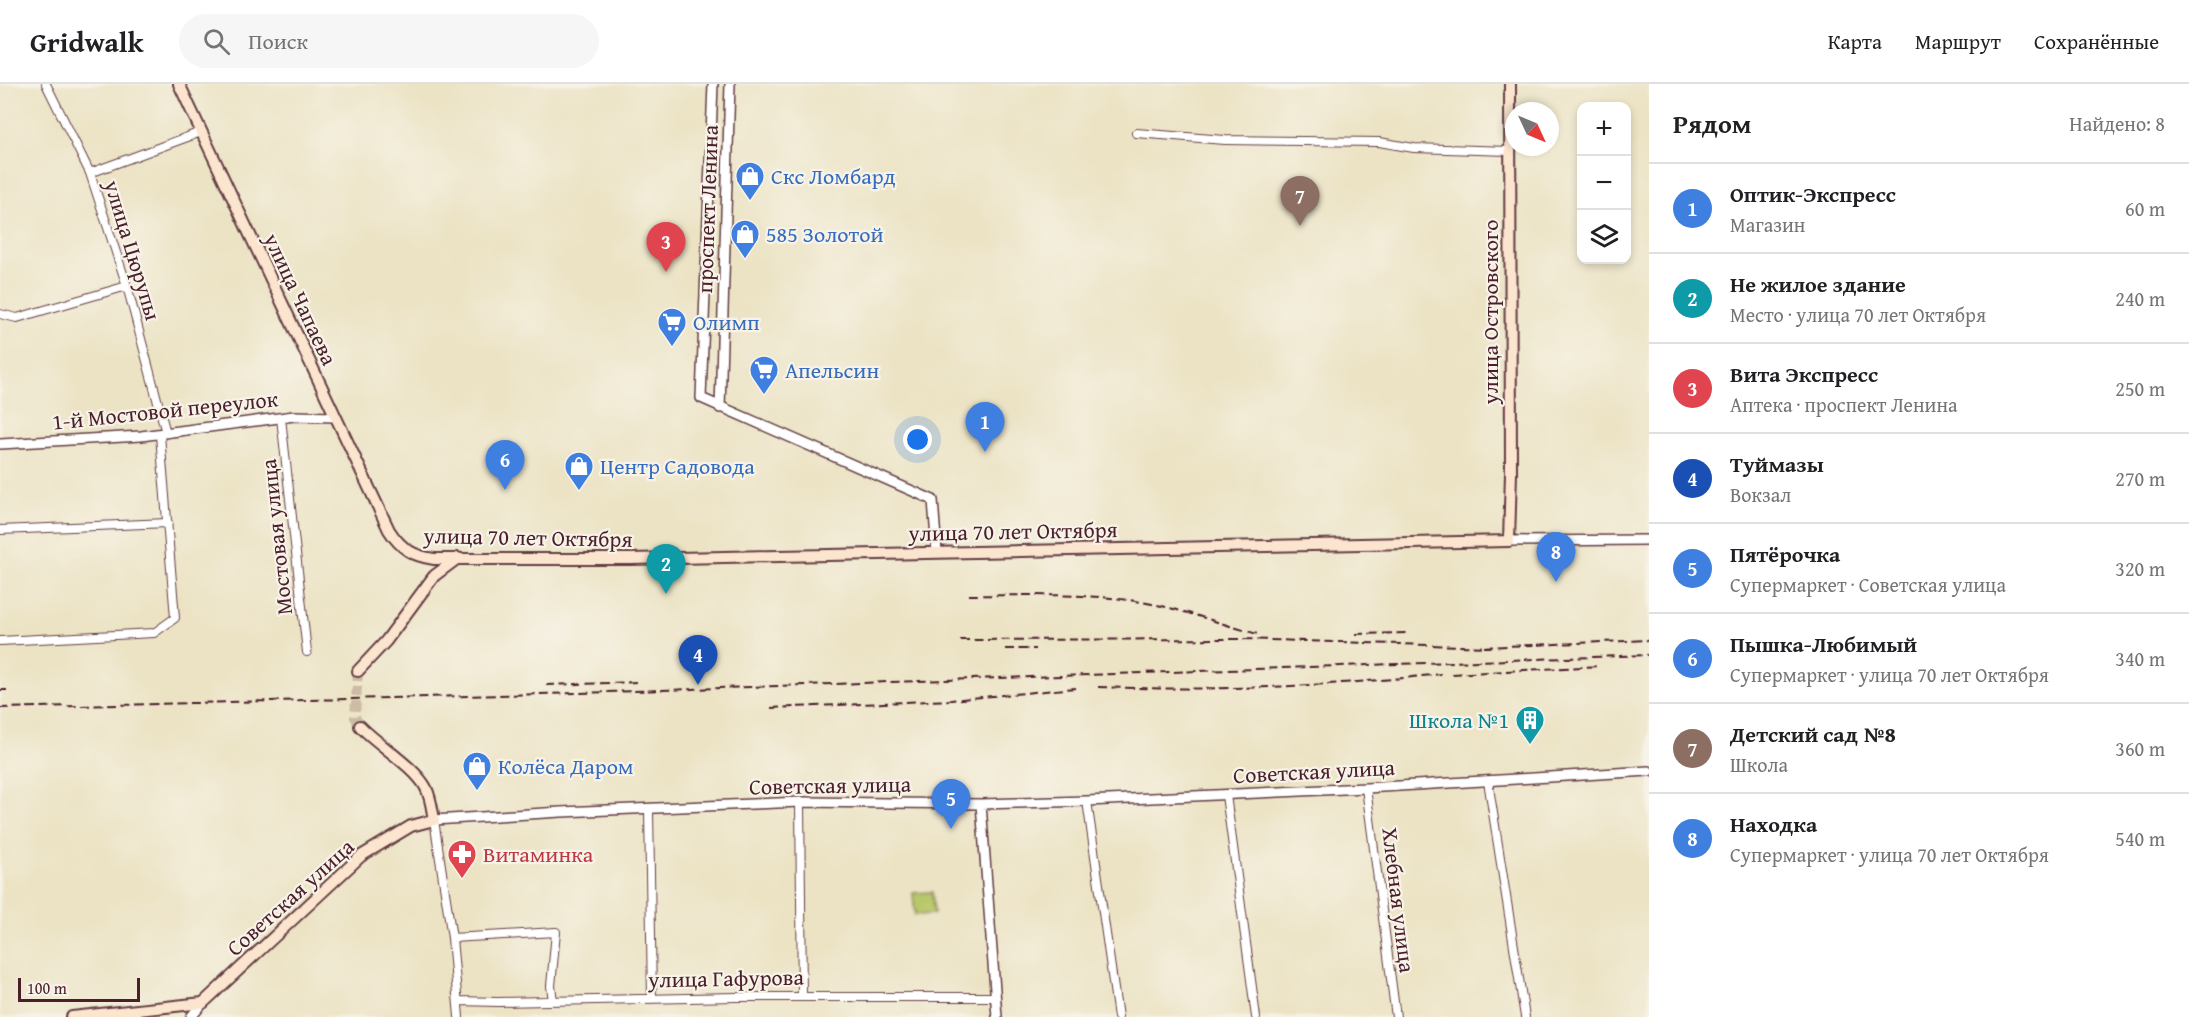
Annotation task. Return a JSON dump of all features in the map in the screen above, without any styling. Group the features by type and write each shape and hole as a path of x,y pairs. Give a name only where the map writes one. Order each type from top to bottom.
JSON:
{"main road":[{"name":"улица Чапаева","path":"179,84 389,530"},
{"name":"улица Островского","path":"1510,84 1510,102"},
{"name":"улица Островского","path":"1509,156 1511,473 1509,541"},
{"name":"улица 70 лет Октября","path":"389,530 399,545 412,554 434,559 630,559 1509,541"},
{"path":"358,671 386,641 434,576 458,558"},
{"path":"360,726 425,785 431,800 434,820"},
{"name":"Советская улица","path":"203,1003 361,856 411,826 434,820"},
{"path":"72,1017 203,1003"}],"street":[{"name":"улица Цюрупы","path":"0,641 154,633 175,618 164,434 127,286 90,173 46,84"},
{"name":"проспект Ленина","path":"714,84 701,398 720,408 730,84"},
{"path":"90,173 201,132"},
{"path":"1136,133 1225,140 1379,142 1414,148 1505,151"},
{"path":"0,314 17,318 127,286"},
{"path":"720,408 933,500 938,552"},
{"name":"1-й Мостовой переулок","path":"0,444 164,434 294,416 335,417"},
{"name":"Мостовая улица","path":"281,418 307,652"},
{"path":"0,530 168,523"},
{"name":"улица 70 лет Октября","path":"1509,541 1649,540"},
{"name":"Советская улица","path":"434,820 800,802 981,804 1087,801 1366,788 1649,771"},
{"path":"1488,781 1525,1017"},
{"name":"Хлебная улица","path":"1366,788 1396,1017"},
{"path":"1226,795 1256,1017"},
{"path":"1087,801 1118,1017"},
{"path":"800,802 802,997"},
{"path":"981,804 997,1017"},
{"path":"649,810 652,999"},
{"path":"434,820 452,938 459,1017"},
{"path":"452,938 556,932 551,986 553,1001"},
{"name":"улица Гафурова","path":"458,1001 995,996"},
{"name":"Советская улица","path":"191,1017 203,1003"}],"green space":[{"path":"932,892 934,914 915,915 913,893"}],"tunnel":[{"path":"358,671 355,717 360,726"}],"railway":[{"path":"969,595 1061,595 1130,600 1179,610 1258,634"},
{"path":"1356,634 1410,633"},
{"path":"960,640 1242,639 1491,647"},
{"path":"1484,647 1649,640"},
{"path":"1005,649 1035,649"},
{"path":"0,708 580,693 1649,655"},
{"path":"1452,674 1599,666"},
{"path":"1098,687 1270,687 1441,674"},
{"path":"546,685 639,682"},
{"path":"771,708 951,700 1076,688"},
{"path":"0,690 7,690"}],"place":[{"name":"Скс Ломбард","path":"750,202"},
{"name":"Детский сад №8","path":"1300,226"},
{"name":"585 Золотой","path":"745,260"},
{"name":"Вита Экспресс","path":"666,272"},
{"name":"Олимп","path":"672,348"},
{"name":"Апельсин","path":"764,396"},
{"name":"Оптик-Экспресс","path":"985,452"},
{"name":"Пышка-Любимый","path":"505,490"},
{"name":"Центр Садовода","path":"579,492"},
{"name":"Находка","path":"1556,582"},
{"name":"Не жилое здание","path":"666,594"},
{"name":"Туймазы","path":"698,685"},
{"name":"Школа №1","path":"1530,746"},
{"name":"Колёса Даром","path":"477,792"},
{"name":"Пятёрочка","path":"951,829"},
{"name":"Витаминка","path":"462,880"}]}
